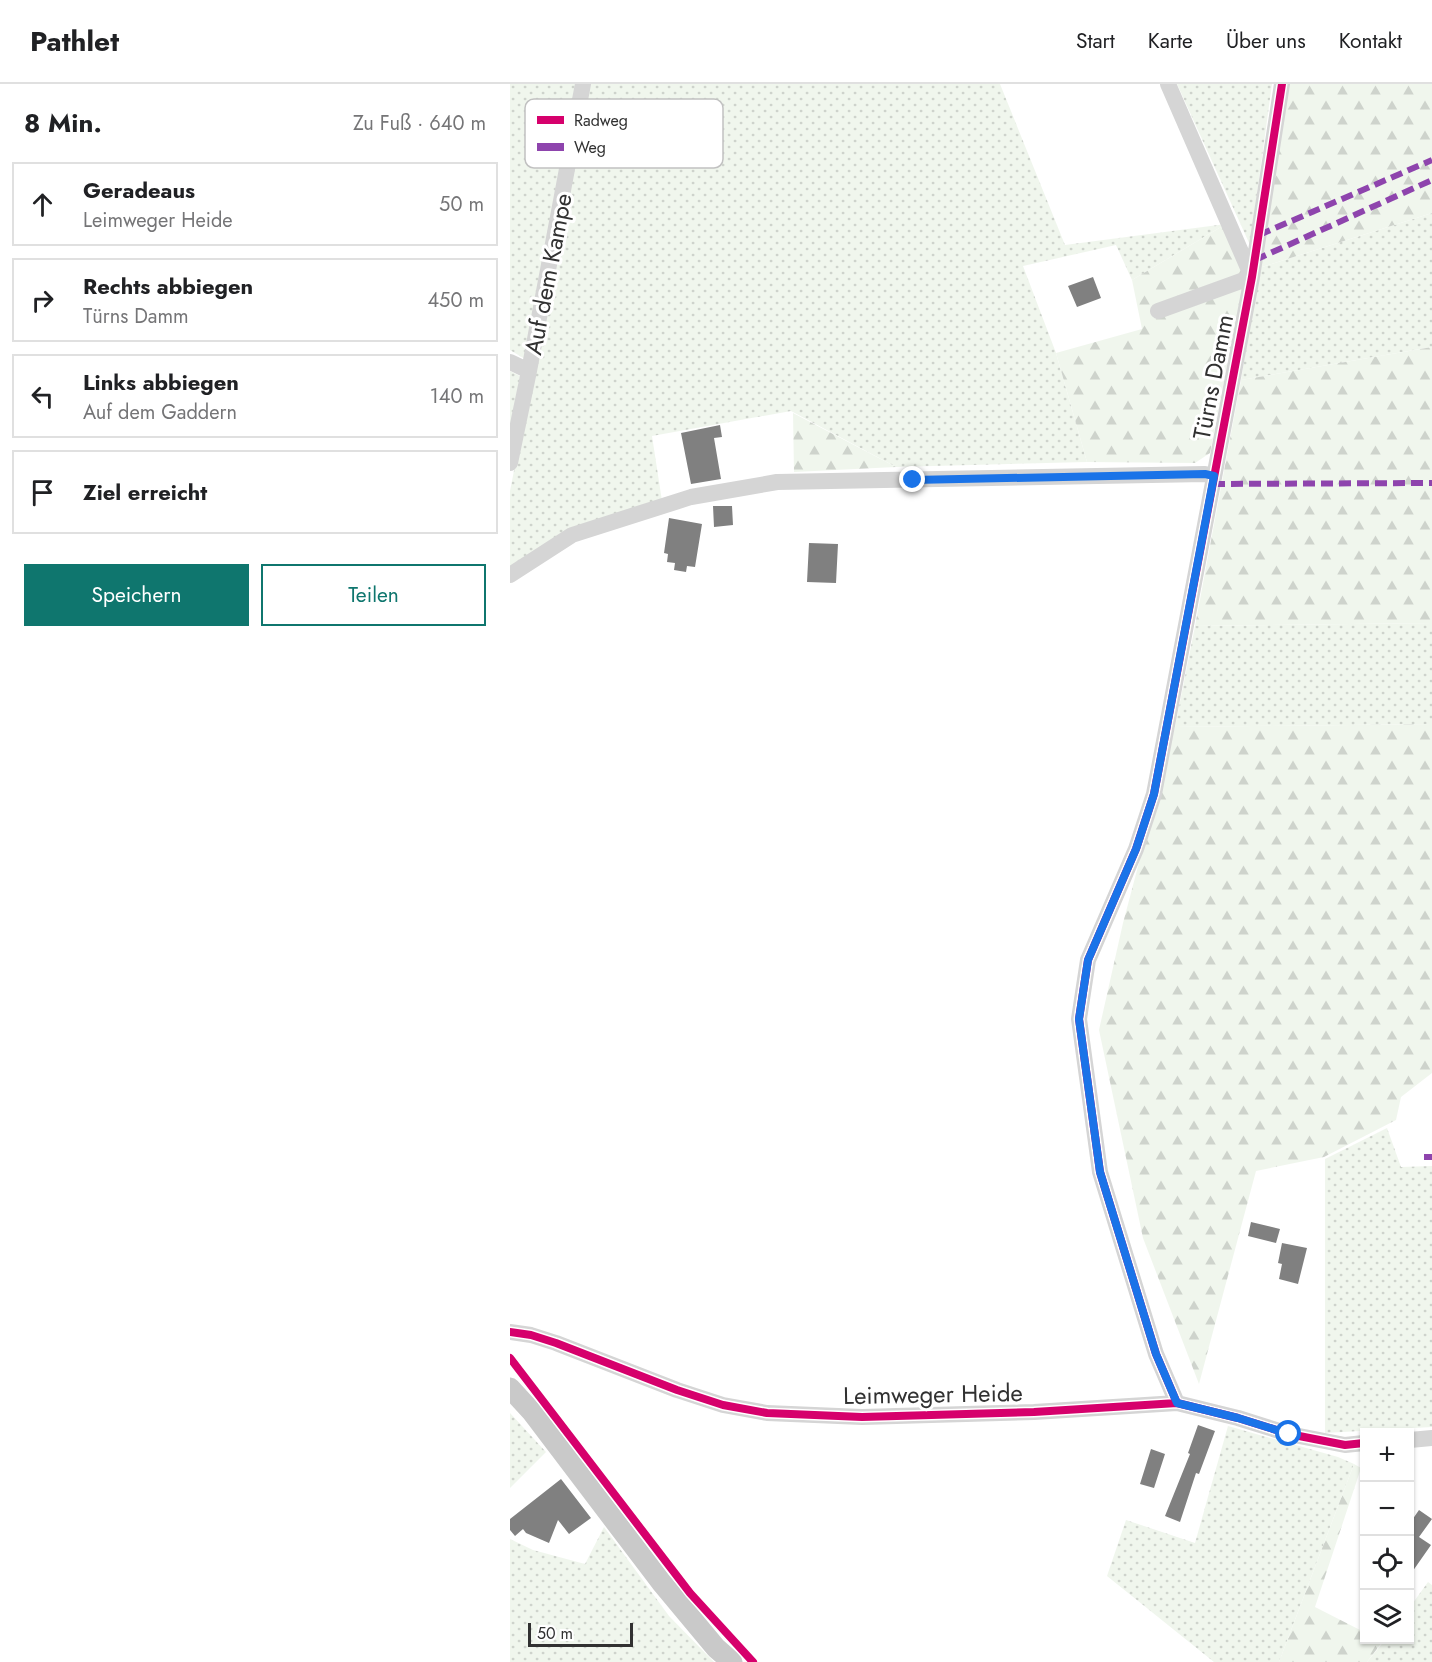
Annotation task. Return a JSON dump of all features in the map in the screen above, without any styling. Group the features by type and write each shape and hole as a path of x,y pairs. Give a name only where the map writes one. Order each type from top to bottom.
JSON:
{"main road":[{"path":"510,1388 538,1421 661,1582 716,1648 732,1662"}],"street":[{"name":"Auf dem Kampe","path":"580,99 583,84"},
{"path":"1158,311 1252,277 1168,84"},
{"name":"Türns Damm","path":"1177,1403 1156,1354 1100,1172 1079,1019 1088,960 1136,849 1154,794 1252,277 1282,84"},
{"name":"Auf dem Kampe","path":"510,463 530,371 567,168"},
{"path":"510,362 530,371"},
{"path":"510,575 572,535 691,497 777,482 1125,474 1214,476"},
{"name":"Leimweger Heide","path":"510,1332 531,1335 556,1343 677,1390 723,1405 767,1413 861,1417 1034,1412 1177,1403 1238,1418 1289,1434 1345,1445 1360,1444"},
{"path":"1414,1440 1432,1438"}],"green space":[{"path":"510,84 578,84 575,99 525,99 525,168 562,168 525,359 510,350"},
{"path":"590,84 1000,84 1065,245 1226,224 1132,280 1116,245 1023,266 1056,353 1087,462 896,467 791,411 652,436 662,501 510,568 510,491 573,168 723,168 723,99 587,99"},
{"path":"1177,84 1272,84 1250,245"},
{"path":"1287,84 1432,84 1432,213 1259,268"},
{"path":"1432,213 1432,347 1241,380 1259,268"},
{"path":"1226,224 1246,270 1210,453 1195,463 1087,462 1056,353 1142,329 1132,280"},
{"path":"1432,347 1432,623 1195,626 1241,380"},
{"path":"510,371 520,376 510,433"},
{"path":"793,413 896,467 794,472"},
{"path":"1432,623 1432,724 1175,727 1195,626"},
{"path":"1432,724 1432,1073 1401,1097 1396,1120 1324,1157 1256,1171 1199,1384 1143,1238 1099,1030 1123,923 1175,727"},
{"path":"1387,1128 1401,1167 1432,1166 1432,1427 1360,1428 1360,1431 1325,1433 1325,1159"},
{"path":"510,1413 546,1452 510,1488"},
{"path":"1228,1426 1338,1457 1354,1464 1279,1662 1214,1662 1107,1576 1126,1520 1195,1543"},
{"path":"1354,1464 1360,1467 1360,1471 1315,1607 1360,1630 1360,1644 1381,1644 1367,1662 1279,1662"},
{"path":"604,1527 669,1616 714,1662 510,1662 510,1539 533,1550 585,1564"},
{"path":"1428,1582 1432,1585 1432,1662 1367,1662 1382,1644 1414,1644 1414,1601"}],"building":[{"path":"1093,277 1101,298 1077,307 1068,286"},
{"path":"720,425 722,437 714,438 721,479 691,484 681,433"},
{"path":"713,506 732,506 733,525 714,527"},
{"path":"669,518 702,524 695,567 687,566 686,572 674,570 675,563 667,562 668,554 664,553"},
{"path":"809,543 838,544 836,583 807,582"},
{"path":"1251,1222 1280,1229 1276,1243 1248,1236"},
{"path":"1282,1243 1307,1248 1298,1284 1279,1279 1282,1264 1278,1263"},
{"path":"1198,1425 1215,1431 1199,1474 1196,1473 1180,1522 1165,1516 1190,1454 1188,1453"},
{"path":"1151,1449 1165,1454 1154,1488 1140,1484"},
{"path":"561,1479 591,1518 569,1534 558,1520 549,1543 526,1533 523,1529 515,1536 510,1530 510,1519"},
{"path":"1419,1510 1432,1519 1419,1537 1431,1545 1414,1569 1414,1536 1414,1517"}],"marked path":[{"path":"1259,235 1432,160"},
{"path":"1255,260 1432,180"},
{"path":"1213,484 1432,483"},
{"path":"1424,1157 1432,1157"}],"cycle path":[{"path":"1177,1403 1156,1354 1100,1172 1079,1019 1088,960 1136,849 1154,794 1252,277 1282,84"},
{"path":"510,1332 531,1335 556,1343 677,1390 723,1405 767,1413 862,1417 1034,1412 1177,1403 1238,1418 1289,1434 1345,1445 1360,1443"},
{"path":"510,1358 690,1593 753,1662"}],"route":[{"path":"913,480 1125,474 1214,476 1154,794 1136,849 1088,960 1079,1019 1100,1172 1156,1354 1177,1403 1238,1418 1289,1434"}]}
